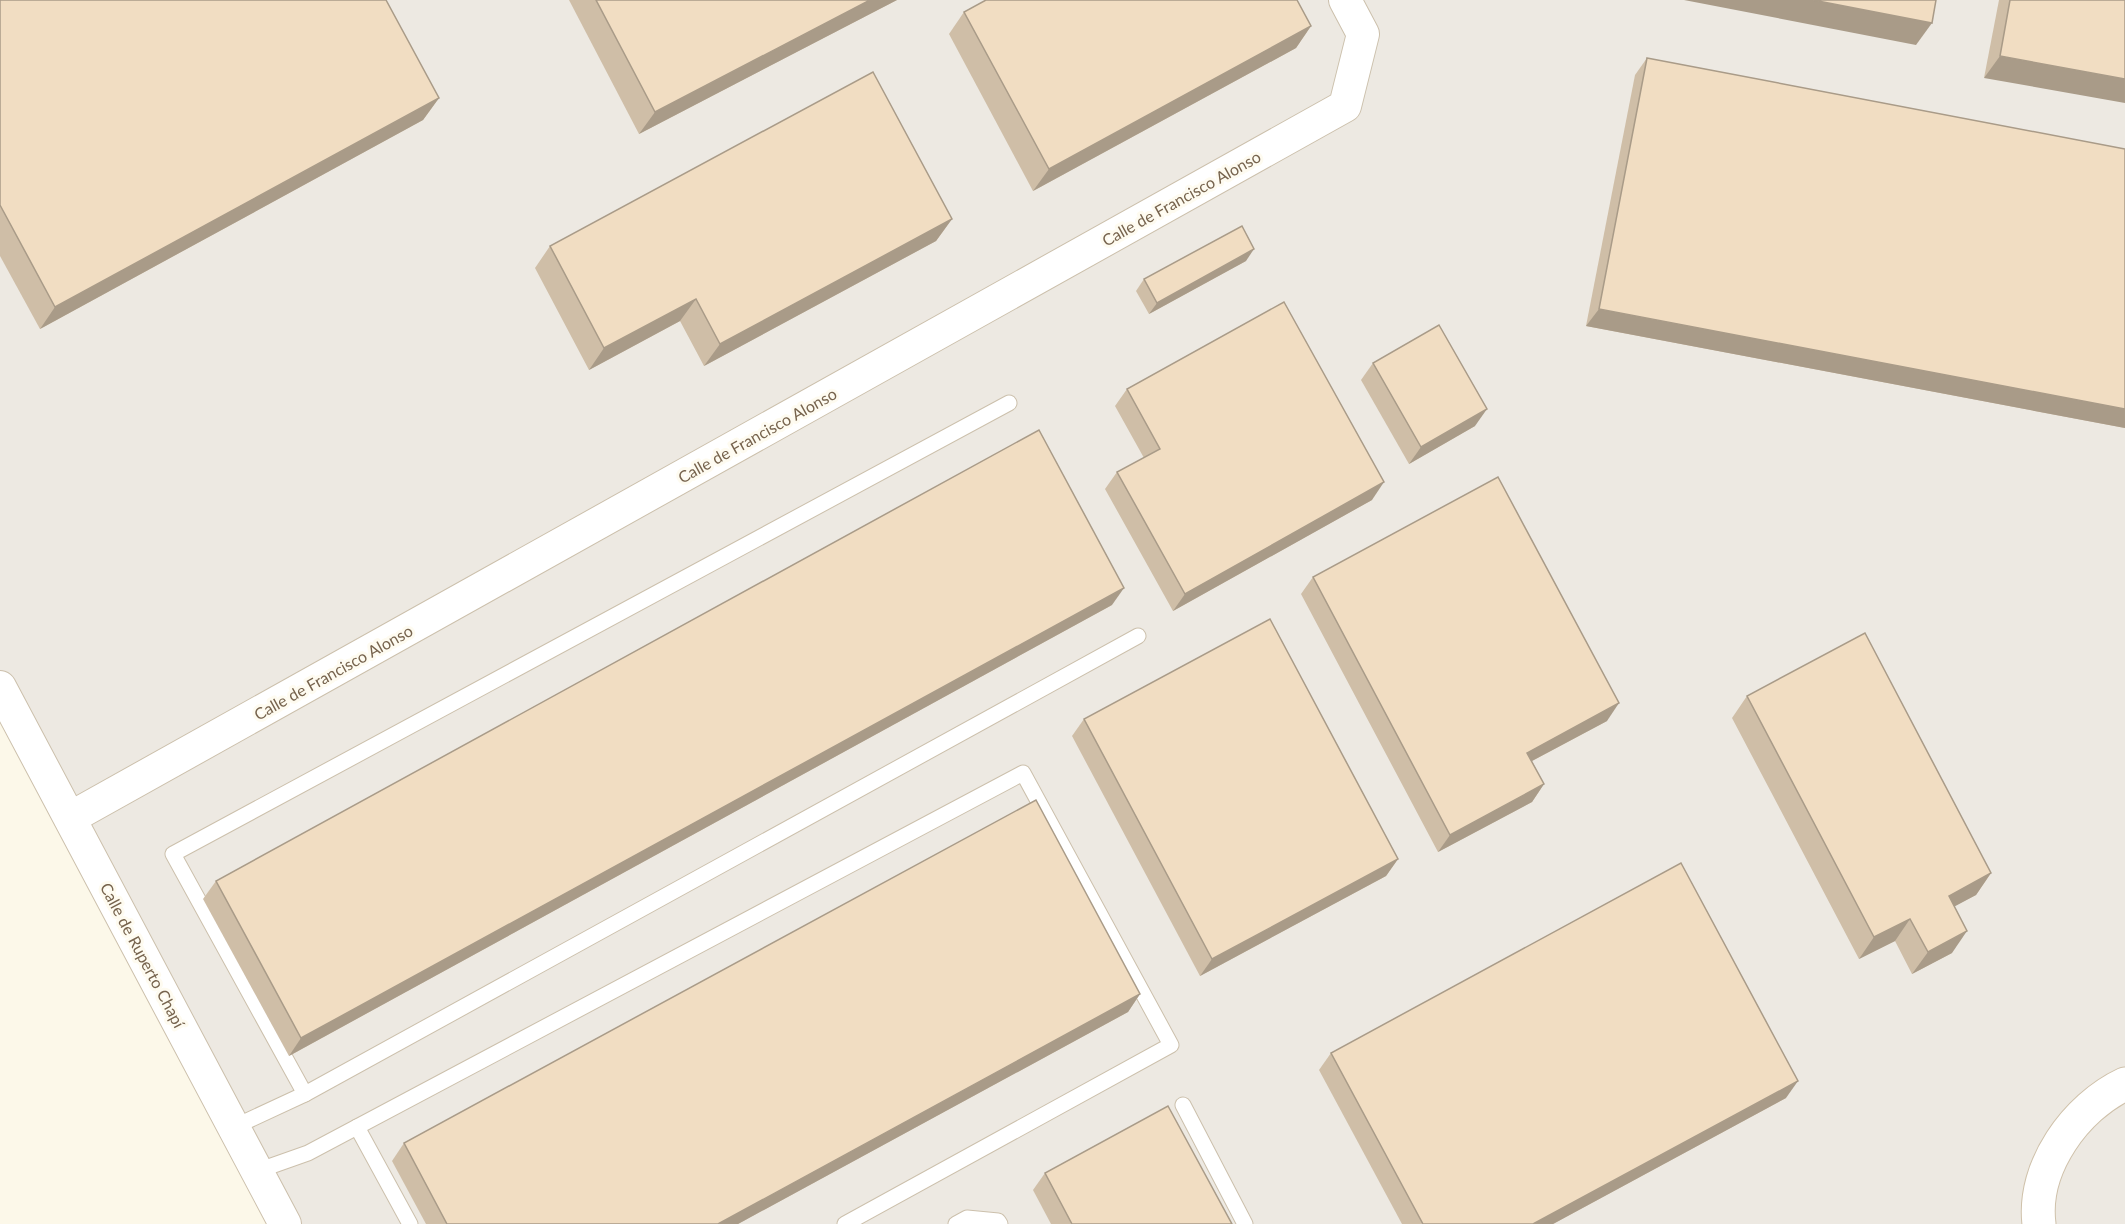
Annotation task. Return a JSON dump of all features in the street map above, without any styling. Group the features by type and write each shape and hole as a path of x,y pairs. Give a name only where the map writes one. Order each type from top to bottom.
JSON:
{"street":[{"name":"Calle de Francisco Alonso","path":"70,818 1345,106 1363,34 1345,0"},
{"name":"Calle de Ruperto Chapí","path":"0,687 285,1224"},
{"path":"2037,1221 2047,1168 2070,1127 2114,1089 2125,1056"}],"lane":[{"path":"305,1094 173,854 1009,403"},
{"path":"234,1127 305,1094 1138,636"},
{"path":"257,1171 308,1153 1023,773 1171,1045 845,1224"},
{"path":"1182,1106 1245,1224"},
{"path":"357,1127 410,1224"},
{"path":"956,1224 967,1218 998,1221 1000,1224"}],"shaded area":[{"path":"0,0 2125,0 2125,1224 285,1224 0,687"}],"building":[{"path":"0,0 386,0 439,98 55,307 0,205"},
{"path":"596,0 870,0 655,112"},
{"path":"986,0 1297,0 1311,26 1049,169 964,12"},
{"path":"1813,0 1936,0 1932,23"},
{"path":"2010,0 2125,0 2125,79 2000,56"},
{"path":"1647,58 2125,149 2125,409 1599,309"},
{"path":"873,72 952,219 720,344 696,299 604,348 550,246"},
{"path":"1242,226 1254,249 1157,303 1144,279"},
{"path":"1284,302 1384,482 1185,594 1117,472 1160,449 1127,389"},
{"path":"1439,325 1487,409 1421,447 1373,363"},
{"path":"1039,430 1124,588 301,1038 216,881"},
{"path":"1498,477 1619,703 1527,753 1544,784 1450,835 1313,577"},
{"path":"1270,619 1398,859 1212,959 1084,719"},
{"path":"1865,633 1991,873 1949,896 1967,931 1928,952 1910,919 1874,937 1747,696"},
{"path":"1036,800 1140,994 718,1224 447,1224 404,1143"},
{"path":"1681,863 1798,1081 1533,1224 1423,1224 1331,1053"},
{"path":"1168,1106 1232,1224 1072,1224 1045,1173"}]}
